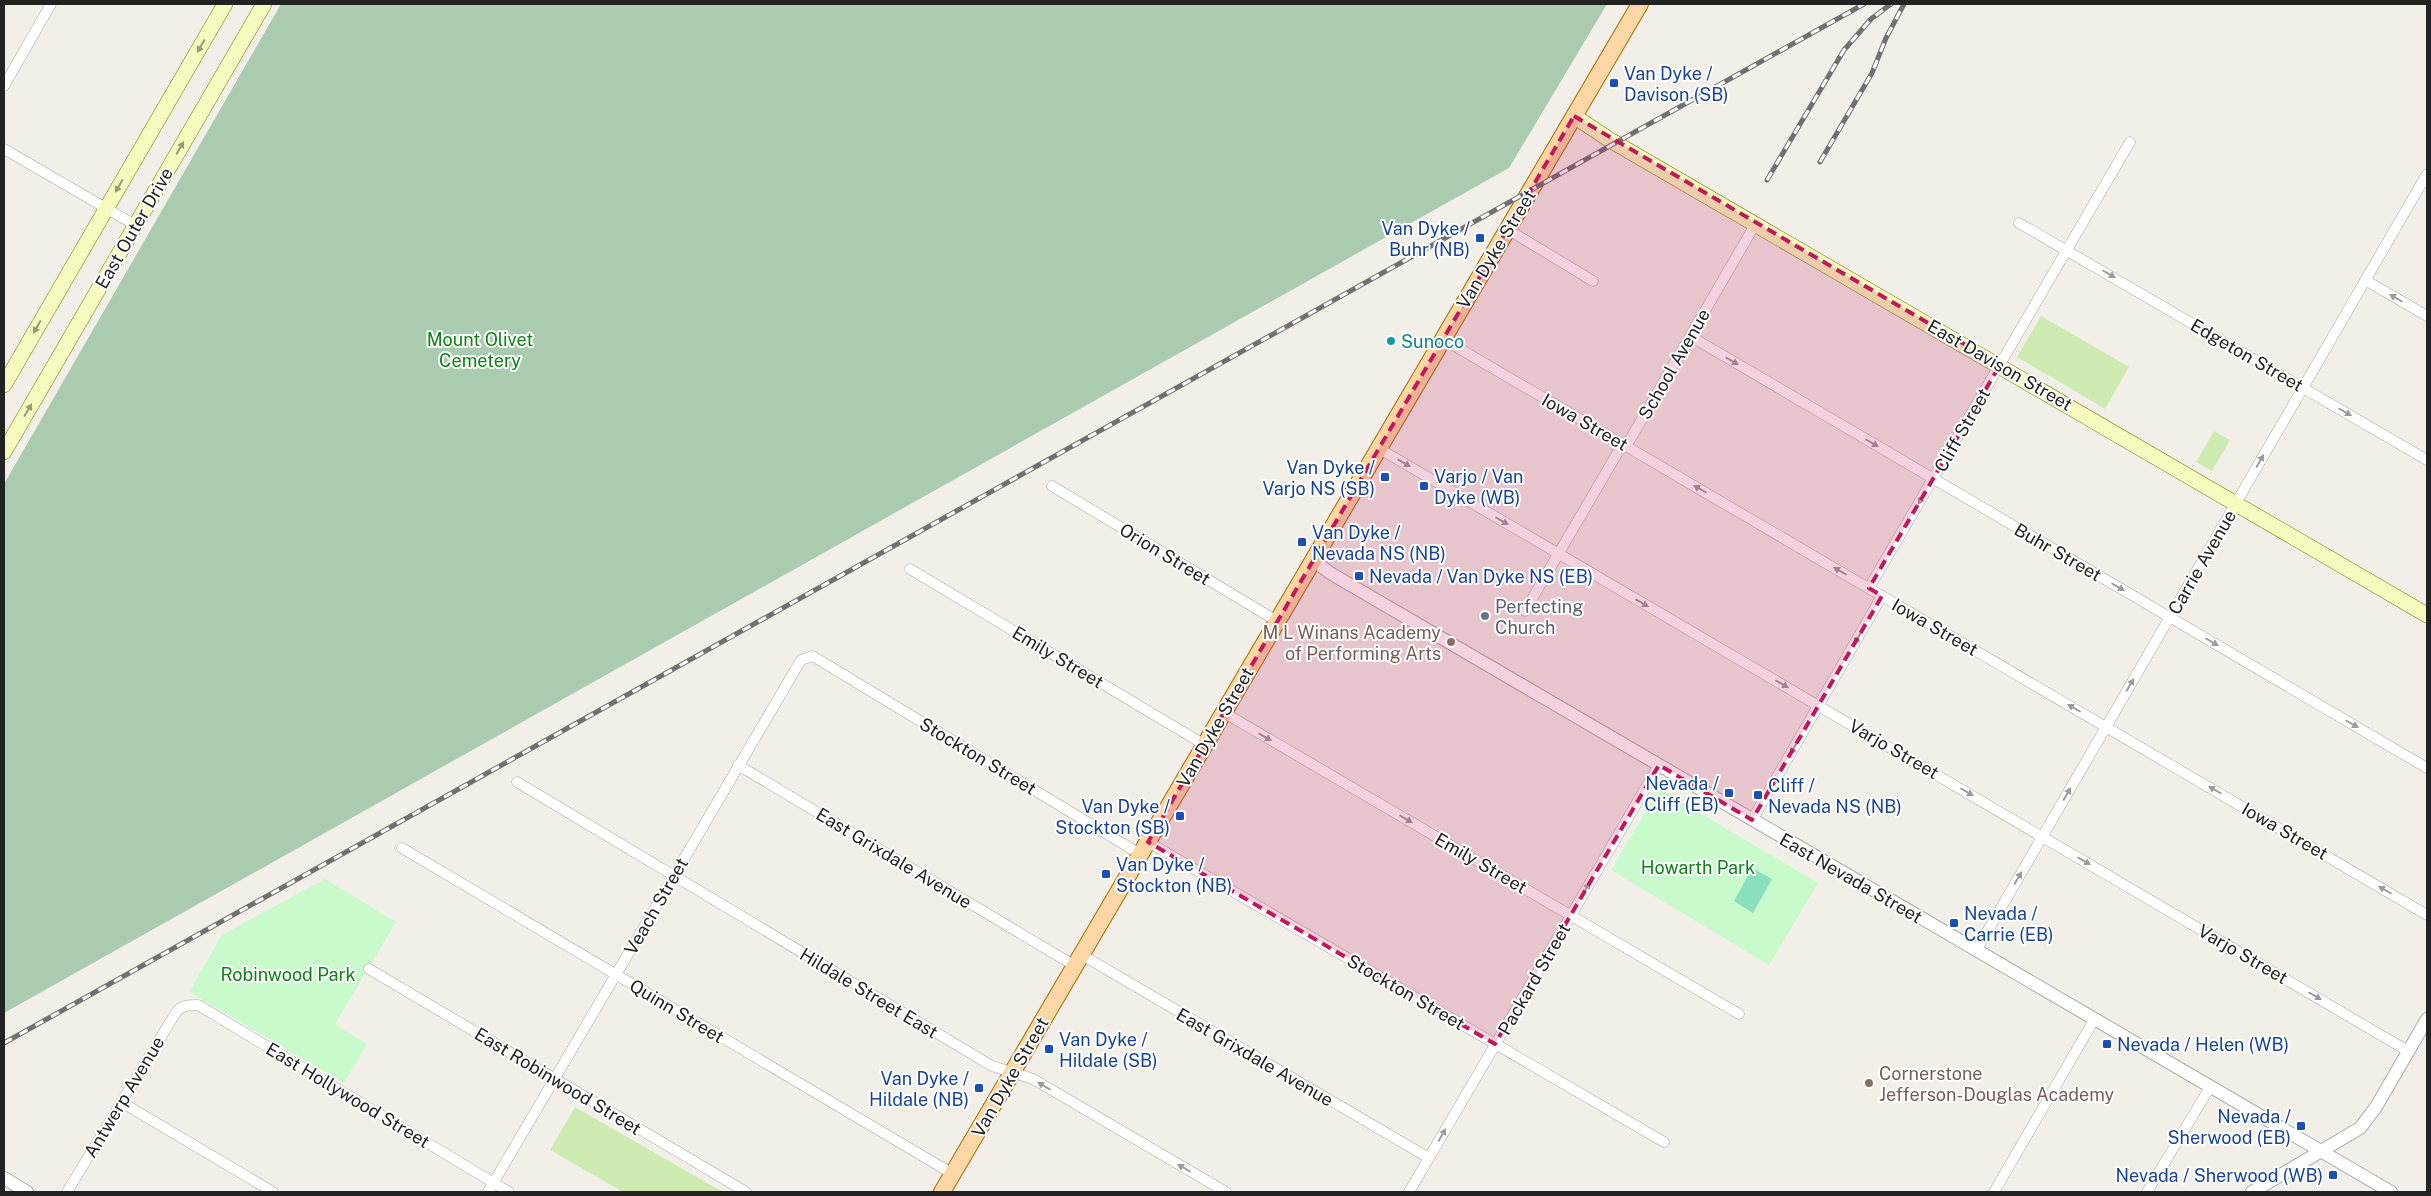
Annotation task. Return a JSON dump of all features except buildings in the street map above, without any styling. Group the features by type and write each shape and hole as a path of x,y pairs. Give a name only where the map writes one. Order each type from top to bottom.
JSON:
{"main road":[{"name":"East Outer Drive","path":"4,385 225,4"},
{"name":"East Outer Drive","path":"4,452 264,4"},
{"name":"Van Dyke Street","path":"944,1191 952,1174 1640,4"},
{"name":"East Davison Street","path":"1574,116 1610,140 1756,223 2427,615"}],"street":[{"path":"4,86 51,4"},
{"name":"Cliff Street","path":"1869,588 2130,142"},
{"path":"4,149 135,225"},
{"name":"Carrie Avenue","path":"1976,951 2427,174"},
{"name":"Edgeton Street","path":"2019,222 2427,460"},
{"name":"School Avenue","path":"1525,610 1618,452 1631,438 1756,223"},
{"path":"1507,229 1593,281"},
{"path":"2366,280 2427,316"},
{"name":"Buhr Street","path":"1690,336 2427,768"},
{"name":"Iowa Street","path":"1443,339 2427,915"},
{"name":"Varjo Street","path":"1378,448 2408,1051"},
{"name":"Orion Street","path":"1052,486 1277,621"},
{"name":"East Nevada Street","path":"1313,560 1330,573 2391,1192"},
{"name":"Emily Street","path":"910,569 1204,745"},
{"path":"1752,820 1882,596"},
{"name":"Veach Street","path":"488,1192 796,665 804,658 812,656 816,658"},
{"name":"Stockton Street","path":"816,658 1144,848 1495,1044 1664,1142"},
{"name":"Emily Street","path":"1223,712 1739,1014"},
{"name":"East Grixdale Avenue","path":"738,765 1429,1158"},
{"name":"Packard Street","path":"1409,1192 1659,765"},
{"name":"Hildale Street East","path":"517,782 992,1066 1032,1080 1226,1192"},
{"name":"Quinn Street","path":"402,848 952,1174"},
{"name":"East Robinwood Street","path":"369,969 746,1192"},
{"name":"East Hollywood Street","path":"185,1006 198,1005 509,1192"},
{"name":"Antwerp Avenue","path":"67,1192 175,1014 185,1006"},
{"path":"2252,1192 2354,1132 2368,1119 2427,1019"},
{"path":"1994,1192 2094,1020"},
{"path":"2147,1192 2210,1087"},
{"path":"121,1102 273,1192"},
{"path":"4,1178 27,1192"}],"highlighted area":[{"path":"1574,116 2000,365 1869,588 1882,596 1752,820 1659,765 1495,1044 1148,842"}],"green space":[{"name":"Mount Olivet Cemetery","path":"281,4 1607,4 1509,168 4,1013 4,484"},
{"path":"2041,316 2129,367 2105,409 2017,357"},
{"path":"2214,431 2230,440 2212,471 2196,462"},
{"name":"Howarth Park","path":"1659,789 1818,883 1769,965 1611,870"},
{"path":"1752,868 1772,879 1753,913 1734,901"},
{"name":"Robinwood Park","path":"325,879 396,922 335,1024 367,1044 344,1083 189,992 222,935"},
{"path":"575,1107 721,1191 623,1192 550,1150"}],"railway":[{"path":"4,1043 1864,4"},
{"path":"1767,180 1844,50 1871,19 1891,4"},
{"path":"1820,162 1872,73 1886,38 1904,4"}],"place":[{"name":"Van Dyke / Davison (SB)","path":"1614,83"},
{"name":"Van Dyke / Buhr (NB)","path":"1480,238"},
{"name":"Sunoco","path":"1391,341"},
{"name":"Van Dyke / Varjo NS (SB)","path":"1385,477"},
{"name":"Varjo / Van Dyke (WB)","path":"1424,486"},
{"name":"Van Dyke / Nevada NS (NB)","path":"1302,542"},
{"name":"Nevada / Van Dyke NS (EB)","path":"1359,576"},
{"name":"Perfecting Church","path":"1485,616"},
{"name":"M L Winans Academy of Performing Arts","path":"1451,642"},
{"name":"Nevada / Cliff (EB)","path":"1729,793"},
{"name":"Cliff / Nevada NS (NB)","path":"1758,795"},
{"name":"Van Dyke / Stockton (SB)","path":"1180,816"},
{"name":"Van Dyke / Stockton (NB)","path":"1106,874"},
{"name":"Nevada / Carrie (EB)","path":"1954,923"},
{"name":"Nevada / Helen (WB)","path":"2107,1044"},
{"name":"Van Dyke / Hildale (SB)","path":"1049,1049"},
{"name":"Cornerstone Jefferson-Douglas Academy","path":"1869,1083"},
{"name":"Van Dyke / Hildale (NB)","path":"979,1088"},
{"name":"Nevada / Sherwood (EB)","path":"2301,1126"},
{"name":"Nevada / Sherwood (WB)","path":"2333,1175"}]}
